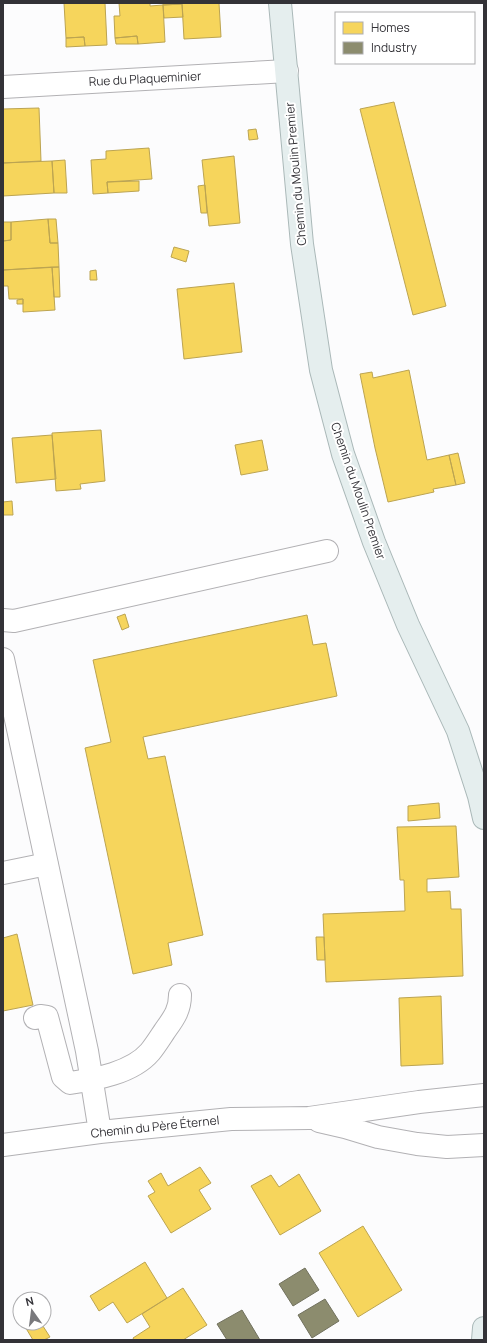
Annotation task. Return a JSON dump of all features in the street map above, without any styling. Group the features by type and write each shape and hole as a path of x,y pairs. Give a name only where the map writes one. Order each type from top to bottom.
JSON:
{"main road":[{"name":"Chemin du Moulin Premier","path":"280,3 302,244 323,378 343,454 374,542 408,625 458,731 479,796 484,818"},
{"path":"483,1340 484,1328"}],"street":[{"name":"Rue du Plaqueminier","path":"3,87 287,71"},
{"path":"3,620 14,621 327,551"},
{"path":"3,659 87,1051 100,1132"},
{"path":"3,873 47,864"},
{"path":"35,1018 40,1016 47,1017 63,1077 70,1083 92,1080 128,1068 150,1053 177,1013 180,995"},
{"name":"Chemin du Père Éternel","path":"3,1145 100,1132 230,1119 308,1118 484,1094"},
{"name":"Chemin du Père Éternel","path":"308,1118 378,1137 417,1144 448,1147 484,1146"}],"building: Homes":[{"path":"64,3 105,3 107,45 85,46 84,37 66,38"},
{"path":"119,3 150,3 150,6 163,5 165,42 138,44 137,36 115,38 114,16 120,16"},
{"path":"163,3 219,3 221,37 184,39 182,4 163,5"},
{"path":"182,4 183,17 164,18 163,5"},
{"path":"137,36 138,44 116,44 115,38"},
{"path":"84,37 85,46 66,47 66,38"},
{"path":"394,102 446,306 413,315 360,109"},
{"path":"39,108 41,161 3,163 3,109"},
{"path":"256,129 258,139 249,140 248,130"},
{"path":"149,148 152,179 107,182 108,193 93,194 91,160 106,159 106,151"},
{"path":"234,156 240,223 209,226 202,160"},
{"path":"65,160 67,193 54,193 52,161"},
{"path":"52,161 54,193 3,196 3,163"},
{"path":"139,181 139,191 108,193 107,182"},
{"path":"205,185 207,213 201,213 198,186"},
{"path":"48,219 50,243 58,243 59,267 3,270 3,241 11,240 11,222"},
{"path":"48,219 56,219 58,243 50,243"},
{"path":"3,222 11,222 11,240 3,241"},
{"path":"174,247 189,251 186,262 171,257"},
{"path":"52,267 55,310 23,312 23,299 9,299 8,286 3,286 3,270"},
{"path":"52,267 59,267 60,297 54,297"},
{"path":"96,270 97,280 90,280 90,271"},
{"path":"234,283 242,352 184,359 177,289"},
{"path":"23,299 23,304 17,304 17,300"},
{"path":"409,370 427,460 449,455 456,485 433,489 434,492 388,502 360,374 372,372 373,378"},
{"path":"101,430 105,481 80,484 81,489 56,491 52,433"},
{"path":"52,435 56,479 16,483 12,438"},
{"path":"262,440 268,470 241,475 235,445"},
{"path":"458,453 465,483 456,485 449,455"},
{"path":"12,501 13,515 3,515 3,502"},
{"path":"125,614 129,627 122,630 117,617"},
{"path":"307,615 313,645 326,643 337,696 143,737 148,759 165,756 203,935 168,943 172,965 133,974 85,748 111,742 93,660"},
{"path":"439,803 440,818 408,821 408,806"},
{"path":"456,826 459,877 427,879 427,892 450,891 451,909 461,909 463,976 326,982 323,914 405,911 404,880 400,880 397,827"},
{"path":"17,934 33,1005 3,1011 3,938"},
{"path":"316,937 324,937 325,960 317,960"},
{"path":"441,996 443,1064 401,1066 399,998"},
{"path":"200,1167 211,1183 199,1190 211,1209 171,1233 148,1196 155,1192 148,1181 161,1173 168,1186"},
{"path":"299,1174 321,1211 280,1235 251,1186 271,1175 279,1187"},
{"path":"363,1226 402,1290 358,1317 319,1253"},
{"path":"145,1262 167,1298 127,1323 113,1302 99,1311 90,1296"},
{"path":"183,1288 207,1325 183,1340 134,1340 133,1338 150,1327 142,1314"},
{"path":"28,1331 46,1331 50,1337 44,1340 33,1340"}],"building: Industry":[{"path":"305,1268 319,1290 293,1306 279,1284"},
{"path":"325,1299 339,1321 312,1338 298,1315"},
{"path":"242,1310 260,1340 227,1340 217,1324"}]}
